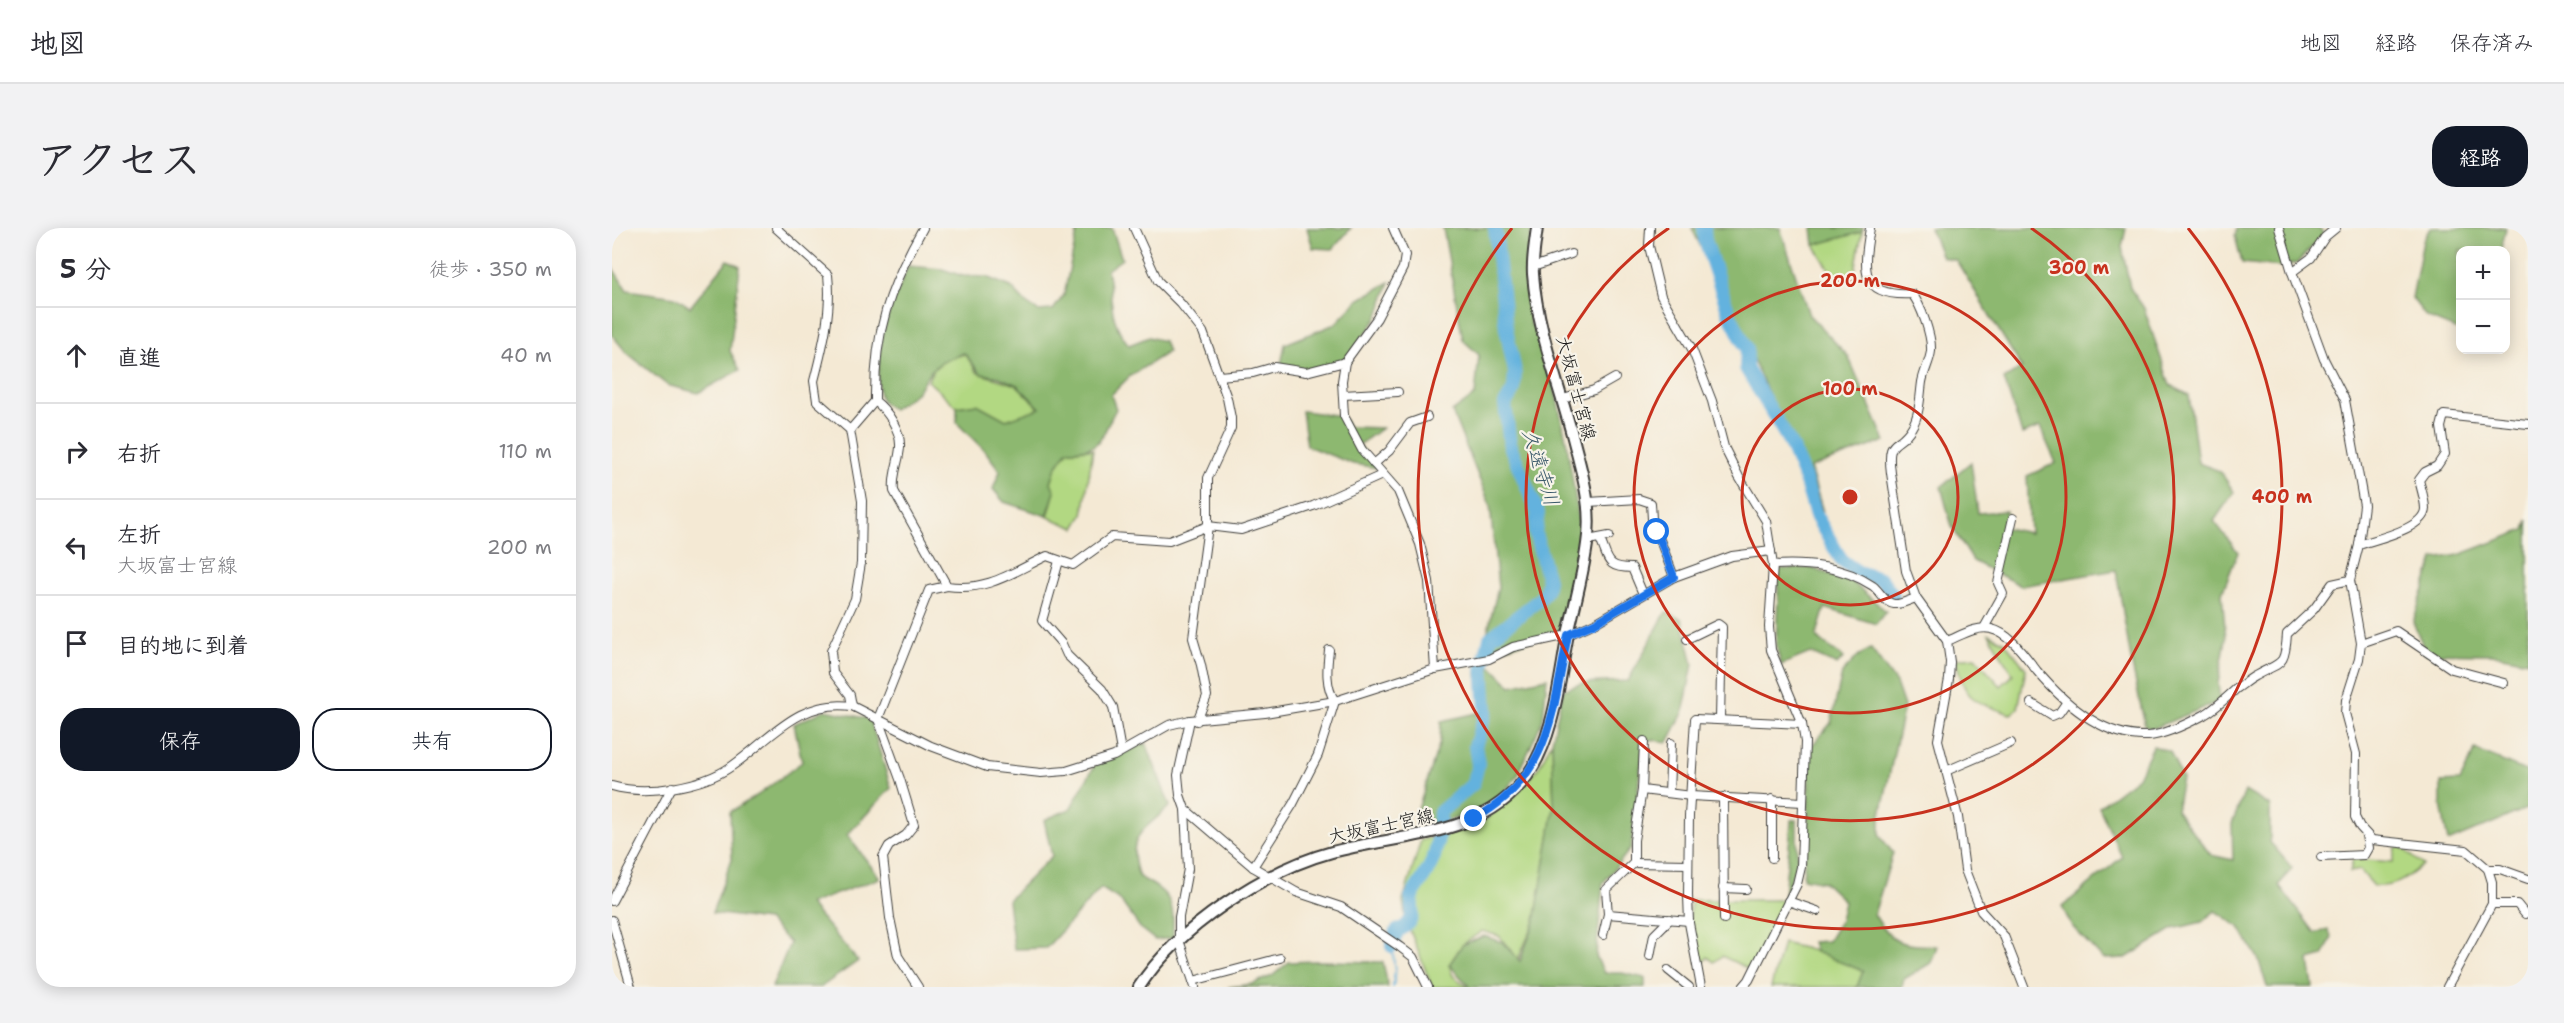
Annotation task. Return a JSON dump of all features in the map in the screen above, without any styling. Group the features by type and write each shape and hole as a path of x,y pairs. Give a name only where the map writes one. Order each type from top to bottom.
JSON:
{"main road":[{"name":"大坂富士宮線","path":"1139,987 1155,962 1179,940 1269,877 1295,864 1333,852 1450,828 1497,807 1528,775 1547,731 1588,540 1588,502 1538,306 1533,267 1537,228"}],"street":[{"path":"776,228 828,275 830,288 826,332 814,381 815,389 817,401 849,430 862,501 861,563 855,598 834,644 831,664 836,679 850,695 852,706"},
{"path":"849,430 875,401 877,343 888,302 895,289 902,265 923,228"},
{"path":"1134,228 1158,281 1186,310 1203,332 1220,376 1231,418 1231,428 1208,478 1208,526 1193,638 1207,696 1194,720 1178,776 1185,809 1188,869 1179,917 1179,940 1194,984 1280,958"},
{"path":"1393,228 1405,255 1403,268 1377,318 1345,362 1342,381 1344,416 1348,427 1374,464 1398,492 1427,566 1435,669"},
{"path":"1650,228 1649,246 1661,296 1692,350 1712,401 1724,447 1766,521 1773,565 1769,627 1771,650 1802,724 1805,742 1801,867 1797,884 1749,980 1743,987"},
{"path":"1870,228 1865,257 1872,283 1883,293 1912,294 1923,313 1931,350 1912,427 1893,444 1890,462 1906,571 1916,598 1947,641 1950,662 1949,678 1938,740 1958,817 1958,829 1969,885 1981,911 2004,936 2024,987"},
{"path":"2279,228 2292,272 2324,359 2345,400 2364,505 2359,545 2350,580 2361,643 2360,659 2346,700 2345,713 2356,754 2355,817 2372,840 2466,850 2488,869 2492,882 2492,904 2447,987"},
{"path":"2292,272 2311,258 2325,237 2336,228"},
{"path":"1533,267 1571,254"},
{"path":"1220,376 1253,373 1274,367 1306,372 1345,362"},
{"path":"1563,399 1594,390 1615,378"},
{"path":"1343,395 1398,392"},
{"path":"875,401 883,407 900,438 900,449 892,478 894,490 947,586"},
{"path":"2359,545 2410,527 2423,516 2425,508 2419,480 2425,472 2437,466 2445,454 2441,427 2444,415 2528,424"},
{"path":"1374,464 1389,451 1410,423 1427,417"},
{"path":"918,987 898,956 890,918 883,857 889,846 906,835 914,825 878,719 929,590 947,586 959,588 996,583 1047,556 1073,565 1112,537 1169,541 1208,526 1241,530 1345,493 1382,475"},
{"path":"1588,502 1639,499 1651,503 1652,519 1674,577"},
{"path":"1984,628 2003,594 1998,583 2013,518"},
{"path":"1588,540 1609,536"},
{"path":"1600,539 1611,565 1632,568 1643,594"},
{"path":"612,786 641,791 672,787 704,779 732,766 771,733 797,716 826,707 852,706 965,760 1010,771 1041,773 1066,771 1096,763 1169,725 1194,720 1265,713 1335,701 1435,669 1484,660 1513,646 1568,635 1595,623 1674,577 1732,556 1771,551"},
{"path":"1059,561 1042,621 1062,644 1067,655 1102,689 1113,707 1121,751"},
{"path":"1773,565 1799,563 1825,566 1872,586 1888,603 1896,605 1916,598"},
{"path":"1947,641 1984,628 1999,633 2016,646 2066,702 2102,725 2135,735 2160,733 2205,715 2255,676 2281,663 2286,655 2287,634 2314,609 2332,584 2350,580"},
{"path":"1687,639 1718,624 1722,627 1720,719"},
{"path":"2361,643 2396,631 2452,669 2504,683"},
{"path":"1329,650 1327,672 1331,695 1335,701"},
{"path":"1253,867 1293,804 1318,755 1335,701"},
{"path":"2031,703 2045,714 2052,716 2059,713 2066,702"},
{"path":"1701,987 1689,921 1688,864 1695,719 1802,724"},
{"path":"1634,863 1634,840 1641,790 1644,741"},
{"path":"1669,793 1671,742"},
{"path":"1946,771 2011,743"},
{"path":"612,901 672,787"},
{"path":"1641,790 1691,796 1803,802"},
{"path":"1723,797 1724,919"},
{"path":"1772,799 1772,858"},
{"path":"1185,809 1253,867 1296,892 1341,907 1397,945 1413,957 1428,987"},
{"path":"2321,856 2364,855 2368,848 2366,833"},
{"path":"1603,935 1608,914 1606,890 1634,863 1688,864"},
{"path":"2488,869 2500,869 2528,879"},
{"path":"1723,888 1746,889"},
{"path":"1788,901 1817,911"},
{"path":"2492,904 2517,904 2525,914"},
{"path":"1608,914 1689,921"},
{"path":"1650,956 1654,935 1670,919"},
{"path":"612,920 631,987"},
{"path":"1668,970 1689,987"}],"green space":[{"path":"1078,228 1112,228 1122,259 1107,270 1112,309 1122,336 1129,345 1149,337 1164,341 1168,352 1130,376 1111,395 1116,409 1103,435 1095,445 1080,450 1068,450 1056,467 1051,482 1055,492 1047,516 1004,502 993,489 1000,471 986,452 957,423 957,407 977,404 1006,420 1040,408 1017,385 999,377 981,374 964,353 943,361 931,371 916,393 893,409 882,401 880,396 879,359 886,322 908,266 942,269 963,276 986,277 1011,287 1026,303 1038,311 1053,310 1064,295"},
{"path":"1307,228 1351,228 1333,249 1313,248"},
{"path":"1443,228 1531,228 1530,325 1541,328 1566,439 1583,546 1568,615 1561,631 1482,655 1498,588 1490,505 1452,412 1475,395 1479,355 1463,340"},
{"path":"1692,228 1780,228 1809,315 1848,356 1885,441 1810,468 1823,512"},
{"path":"1812,228 1863,228 1862,232 1814,245"},
{"path":"1930,228 2126,228 2122,247 2130,288 2144,308 2170,385 2189,395 2198,463 2220,471 2234,492 2214,521 2238,552 2222,593 2226,639 2218,683 2220,701 2152,729 2145,726 2116,570 2021,586 1973,561 1952,527 1941,487 1971,462 1978,513 2006,511 2005,528 2030,533 2027,476 2056,463 2040,427 2022,434 2004,379 2022,368 1956,260 1942,257"},
{"path":"2237,228 2318,228 2324,234 2297,263 2282,267 2242,263 2235,236"},
{"path":"2430,228 2506,228 2502,246 2456,246 2456,329 2426,317 2412,298 2423,241"},
{"path":"1862,232 1855,271 1836,280 1814,245"},
{"path":"728,260 740,266 730,351 740,370 698,393 667,385 626,352 612,335 612,267 627,290 675,297 690,307"},
{"path":"1390,282 1377,318 1346,361 1306,372 1281,365 1285,344 1335,324 1358,300"},
{"path":"965,354 978,373 1017,385 1040,409 1006,420 977,404 957,407 928,381 937,366"},
{"path":"1302,411 1342,416 1348,427 1382,428 1359,445 1377,468 1353,464 1307,446"},
{"path":"1093,449 1083,515 1075,528 1048,517 1054,494 1051,482 1056,467 1068,450"},
{"path":"2528,520 2528,661 2492,654 2426,653 2413,622 2434,559 2459,555 2525,530"},
{"path":"1811,568 1852,582 1886,611 1876,624 1825,608 1816,637 1843,658 1837,665 1810,653 1781,665 1776,645 1779,569"},
{"path":"1666,612 1682,619 1693,664 1683,713 1668,742 1644,739 1631,848 1603,883 1596,956 1604,973 1622,973 1645,978 1645,987 1470,987 1449,965 1462,945 1484,936 1502,942 1520,961 1535,921 1554,808 1552,741 1563,690 1582,683 1628,681"},
{"path":"1989,634 2004,641 2026,669 2018,708 2011,714 1987,706 1972,697 1959,673 1956,659 1975,657 2001,686 2013,675"},
{"path":"1871,649 1896,683 1904,706 1880,819 1880,836 1893,853 1874,914 1887,933 1899,942 1937,946 1931,963 1904,979 1902,987 1857,987 1863,971 1815,952 1812,942 1828,941 1840,921 1844,901 1824,882 1803,878 1808,829 1809,749 1831,723 1842,673 1859,655"},
{"path":"1492,667 1511,686 1547,678 1543,719 1518,775 1487,808 1463,817 1423,825 1418,809 1440,742 1441,721 1482,712 1477,673"},
{"path":"825,710 870,719 891,788 847,835 880,878 809,904 858,961 821,987 772,987 790,943 767,920 712,913 732,859 730,812 758,795 802,762 794,724"},
{"path":"1552,741 1554,808 1535,921 1518,959 1499,936 1482,931 1462,945 1449,965 1453,976 1468,987 1432,987 1406,920 1403,901 1421,840 1479,824 1514,796 1538,769"},
{"path":"1146,743 1170,806 1139,836 1135,843 1135,863 1139,877 1158,888 1169,900 1173,915 1173,938 1155,940 1141,929 1120,900 1101,888 1046,948 1014,949 1008,900 1052,856 1044,820 1070,809 1096,763"},
{"path":"2153,746 2170,751 2182,778 2176,810 2211,855 2233,860 2232,824 2245,791 2270,806 2270,842 2292,868 2279,885 2315,933 2328,930 2332,937 2323,956 2309,960 2313,987 2267,987 2258,958 2239,927 2215,911 2202,922 2173,929 2126,958 2103,959 2072,926 2062,907 2122,857 2099,807 2138,777"},
{"path":"2475,750 2528,772 2528,808 2448,842 2441,804 2441,782 2460,781"},
{"path":"1791,820 1797,820 1797,862 1784,901 1790,841"},
{"path":"2401,847 2423,865 2395,884 2374,886 2360,870 2350,872 2353,859 2393,862 2395,848"},
{"path":"1691,900 1784,900 1751,970 1722,956 1714,962 1708,957 1700,963 1689,926"},
{"path":"1783,943 1811,950 1863,971 1857,987 1771,987"},
{"path":"1289,962 1383,962 1388,987 1228,987 1252,984 1272,976"}],"waterway":[{"name":"久遠寺川","path":"1392,946 1397,931 1407,925 1412,917 1411,897 1434,857 1440,812 1473,784 1478,764 1475,746 1486,711 1483,667 1490,638 1540,599 1546,591 1548,580 1535,533 1538,513 1510,446 1505,404 1514,389 1515,372 1506,328 1495,228"},
{"path":"1704,228 1705,240 1729,313 1747,349 1746,368 1789,441 1805,479 1816,516 1842,561 1858,572 1882,580 1893,596"},
{"path":"1392,946 1395,971 1393,987"}],"route":[{"path":"1474,819 1497,807 1528,775 1547,731 1568,635 1595,623 1674,577 1657,532"}]}
